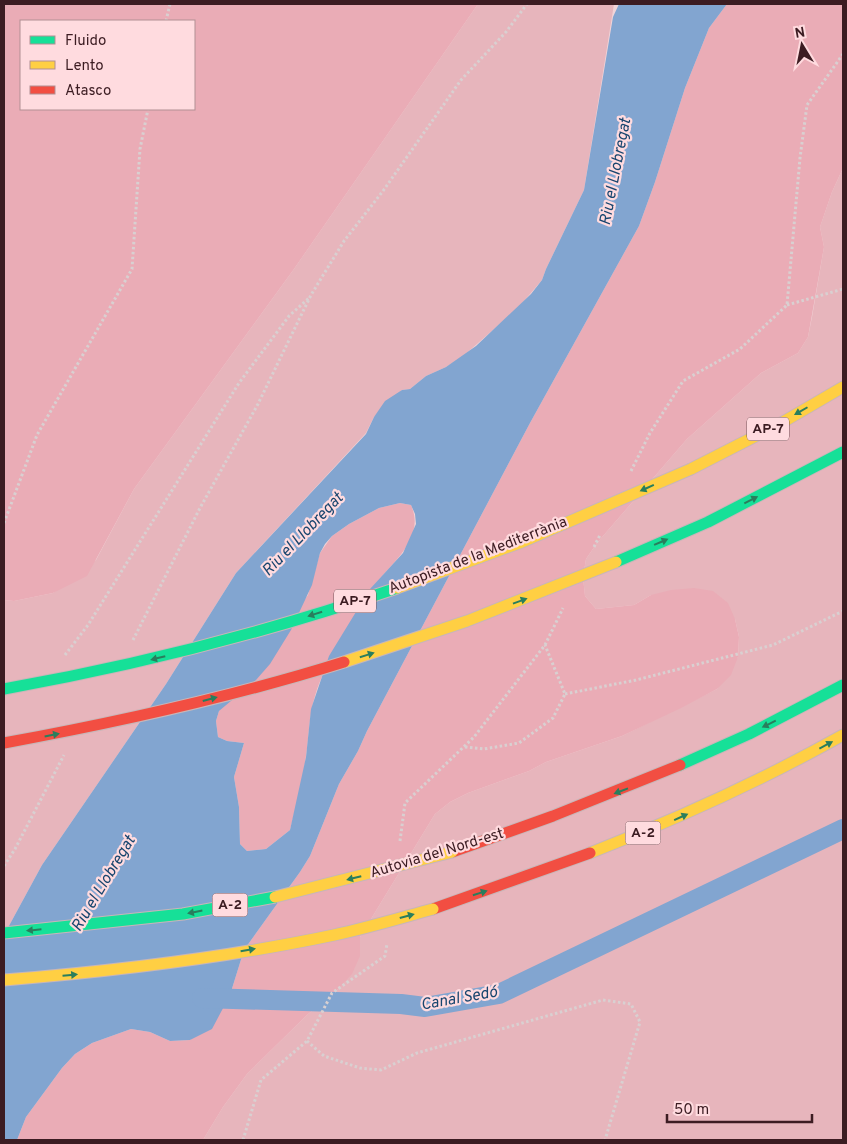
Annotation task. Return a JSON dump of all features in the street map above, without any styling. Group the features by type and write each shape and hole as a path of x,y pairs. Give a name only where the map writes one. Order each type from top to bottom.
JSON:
{"highway":[{"name":"Autopista de la Mediterrània","path":"4,689 89,674 205,646 345,604 451,569 513,545 691,469 783,422 843,387"},
{"path":"4,743 109,723 184,706 290,678 378,651 542,593 708,522 843,452"},
{"name":"Autovia del Nord-est","path":"4,933 183,914 287,895 452,852 638,785 726,746 843,685"},
{"name":"A-2","path":"4,980 116,971 246,951 336,935 433,909 534,876 682,817 760,779 843,735"}],"path":[{"path":"166,20 170,4"},
{"path":"133,640 200,508 258,404 312,295 344,241 383,192 461,80 506,32 527,4"},
{"path":"806,105 843,54"},
{"path":"4,523 37,435 132,269 140,149 148,110"},
{"path":"787,305 843,289"},
{"path":"64,656 88,625 239,383 289,316 312,295"},
{"path":"565,694 636,680 773,645 843,611"},
{"path":"465,747 484,749 519,743 553,718 565,694 545,645"},
{"path":"4,866 15,849 64,754"},
{"path":"243,1140 261,1080 307,1041 324,1056 360,1068 381,1070 417,1053 603,1000 631,1004 640,1022 605,1140"}],"shaded area":[{"path":"4,4 478,4 294,269 134,489 87,576 53,593 14,601 4,600"},
{"path":"478,4 614,4 584,190 542,280 518,308 461,358 426,376 410,389 402,390 374,417 366,433 236,573 166,684 42,865 4,935 4,600 14,601 53,593 96,560 134,489 294,269"},
{"path":"727,4 843,4 843,168 832,192 820,227 824,247 808,337 798,353 761,373 687,439 597,543 586,559 583,577 585,596 596,609 634,605 651,595 671,590 694,588 713,591 728,603 735,619 739,637 738,657 731,675 717,689 622,736 546,762 529,771 468,793 450,802 435,814 360,937 360,956 352,974 247,1074 223,1107 203,1140 17,1140 26,1117 62,1068 75,1054 92,1043 131,1029 150,1032 170,1041 190,1040 220,1011 230,995 244,950 310,856 339,784 530,423 639,226 685,88 709,28"},
{"path":"843,168 843,1140 203,1140 223,1107 247,1074 307,1015 338,989 360,937 435,814 450,802 468,793 529,771 546,762 622,736 717,689 738,657 739,637 735,619 651,595 634,605 596,609 585,596 583,577 586,559 597,543 687,439 761,373 798,353 808,337 812,317 824,247 820,227 832,192"},
{"path":"400,503 411,505 415,518 414,530 403,552 370,592 332,656 320,682 311,711 303,775 290,830 266,849 247,851 240,844 239,807 234,777 244,743 227,741 218,737 216,721 219,711 308,595 320,553 332,536 349,524 379,508"}],"water":[{"name":"Riu el Llobregat","path":"619,4 727,4 709,28 685,88 639,226 530,423 339,784 310,856 244,950 230,995 212,1029 190,1040 170,1041 150,1032 131,1029 92,1043 75,1054 62,1068 26,1117 17,1140 4,1140 4,935 42,865 166,684 236,573 366,434 374,417 385,401 402,390 410,389 426,376 446,367 476,346 531,294 542,280 584,190 613,17","holes":["400,503 411,505 415,514 416,524 403,553 370,589 329,656 311,709 306,757 290,830 266,849 247,851 240,844 239,807 234,777 244,743 227,741 218,737 216,721 219,711 256,680 270,664 291,630 312,585 320,553 332,536 349,524 379,508"]}],"waterway":[{"name":"Canal Sedó","path":"202,998 401,1004 425,1007 499,994 843,829"}],"traffic: fast":[{"path":"616,562 708,522 843,452"},
{"path":"4,689 54,680 202,646 300,619 397,588"},
{"path":"680,765 749,734 843,685"},
{"path":"4,933 183,914 275,897"}],"traffic: slow":[{"path":"691,469 783,422 843,387"},
{"path":"397,588 522,542 691,469"},
{"path":"344,662 467,621 616,562"},
{"path":"590,853 655,827 718,798 781,768 843,735"},
{"path":"275,897 452,852"},
{"path":"4,980 128,968 211,957 346,932 433,909"}],"traffic: jam":[{"path":"4,743 175,708 302,675 344,662"},
{"path":"452,852 553,816 680,765"},
{"path":"433,909 590,853"}]}
